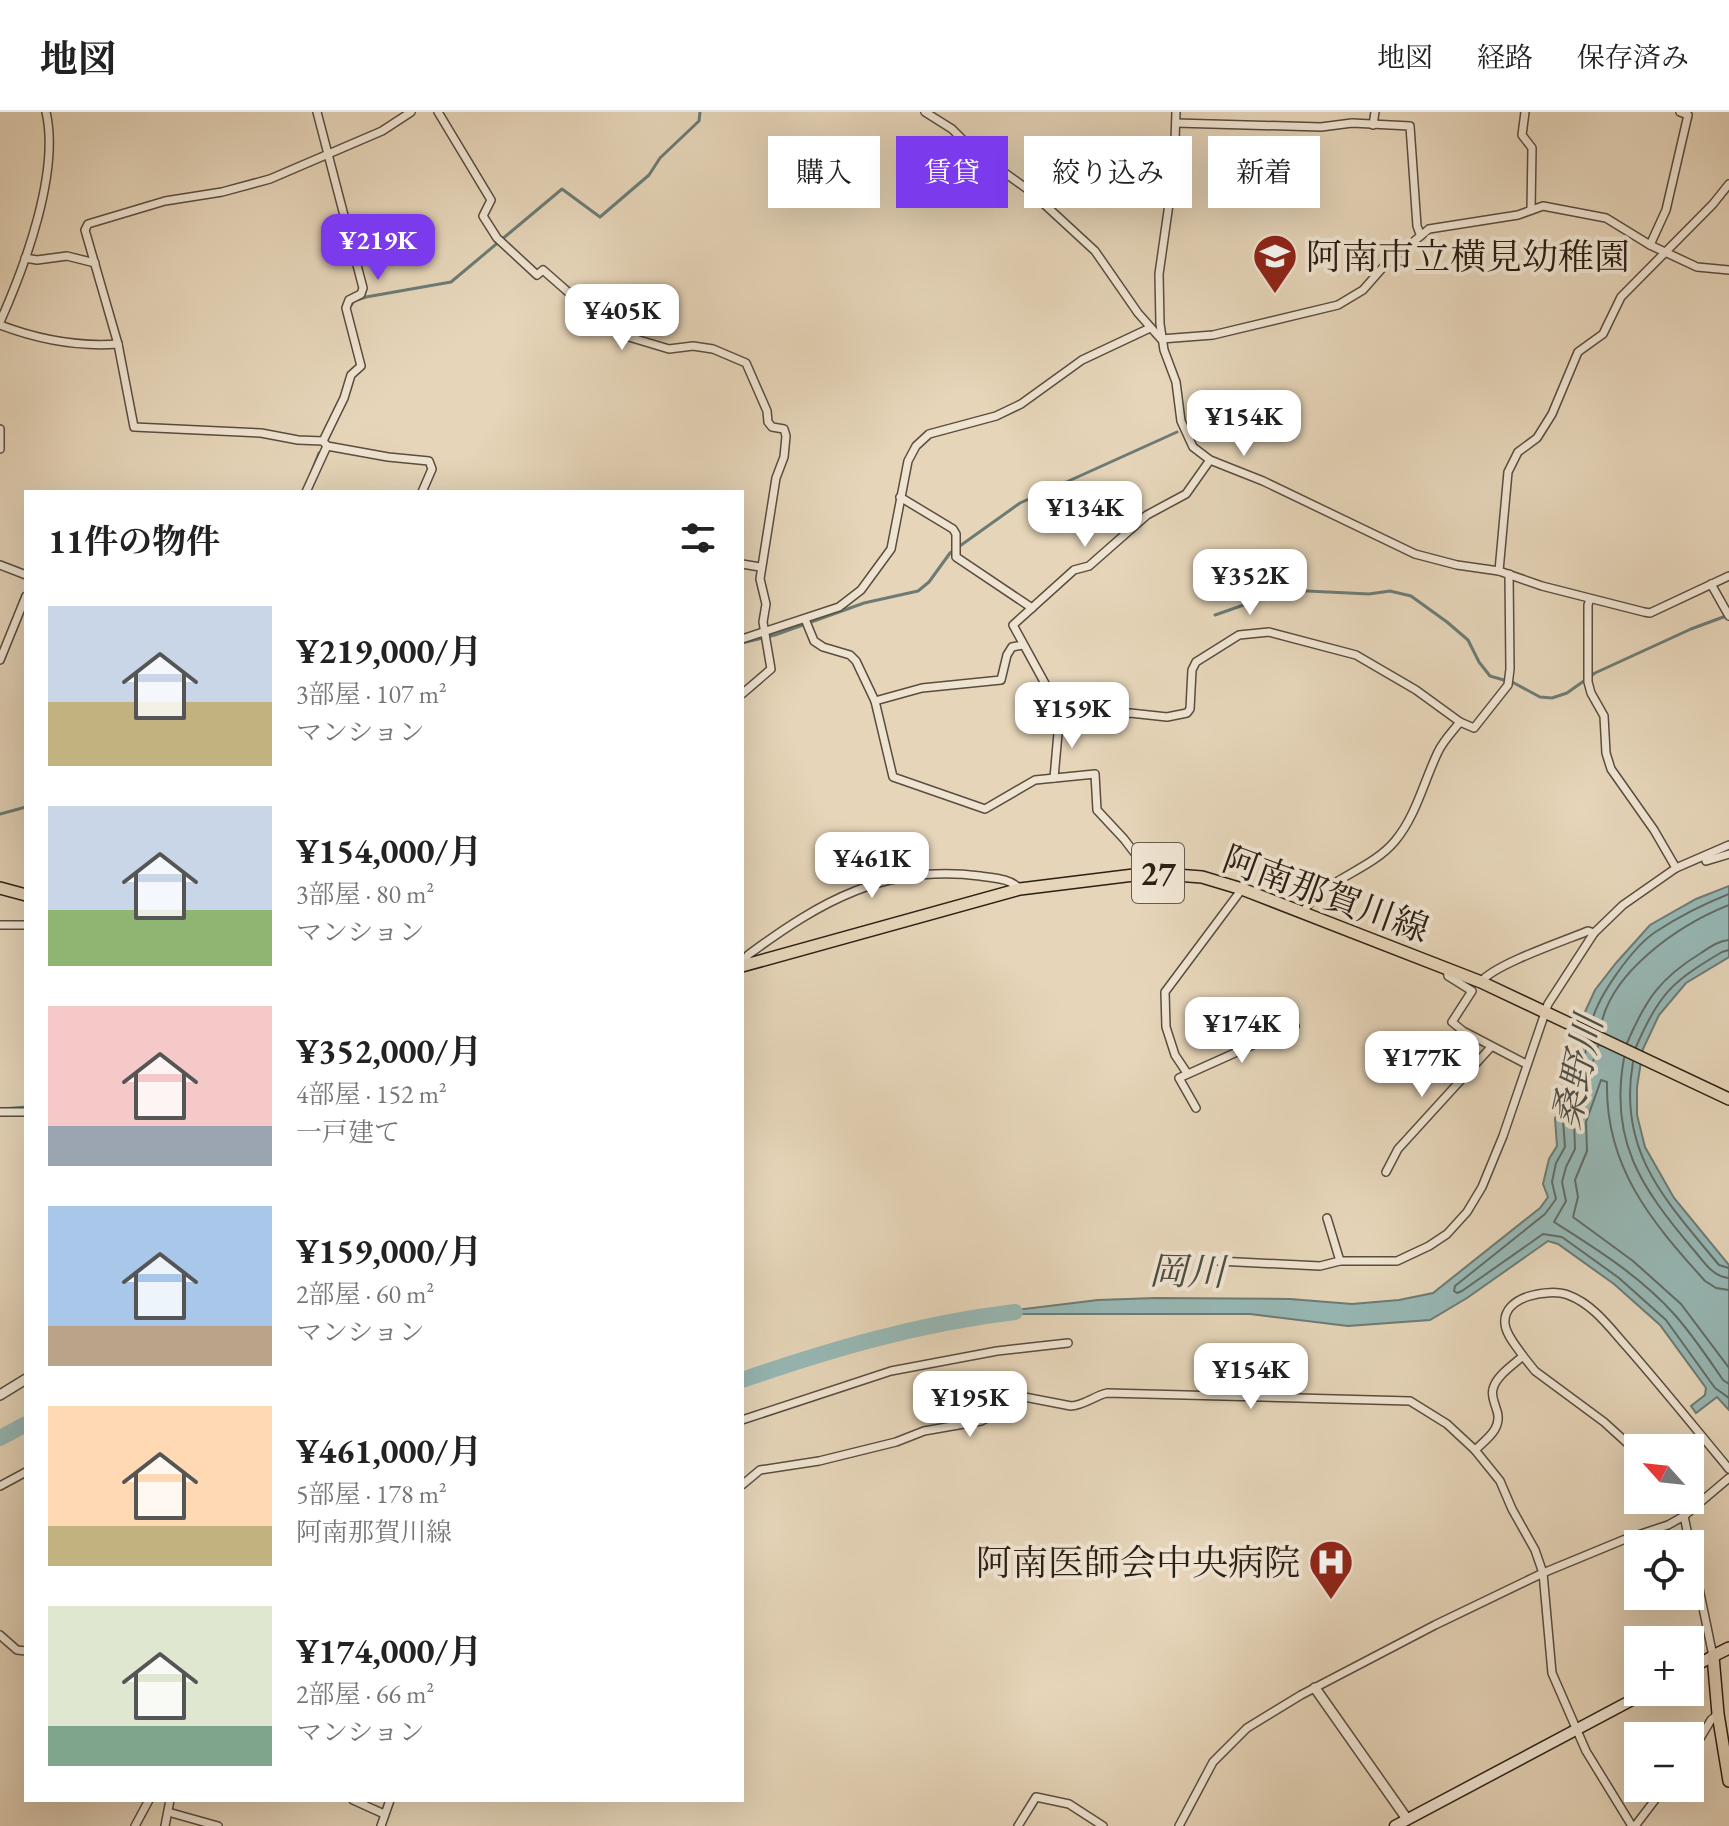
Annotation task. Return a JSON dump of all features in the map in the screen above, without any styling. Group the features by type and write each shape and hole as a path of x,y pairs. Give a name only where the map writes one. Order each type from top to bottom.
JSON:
{"main road":[{"name":"阿南那賀川線","path":"744,965 1020,889 1150,873 1202,877 1242,889 1481,982 1725,1097"},
{"path":"0,888 24,894"},
{"path":"1704,1661 1729,1648"},
{"path":"1713,1656 1718,1714 1729,1781"},
{"path":"1395,1826 1624,1704"}],"street":[{"path":"46,112 50,128 49,145 38,218 0,324 39,339 118,344"},
{"path":"307,490 351,375 361,366 346,308 349,300 361,294 363,288 317,112"},
{"path":"411,112 382,131 270,179 222,192 165,201 88,224 85,230 118,344 134,427 261,433 388,457 429,461 432,469 423,490"},
{"path":"438,112 491,200 483,216 501,243 537,275 543,270 608,327 669,349 693,346 713,349 746,363 767,411 768,422 772,427 784,429 784,457 776,478 760,567 766,604 763,622 771,669 744,692"},
{"path":"925,112 952,129 973,150 1047,205 1095,251 1161,339 1213,335 1338,305 1363,290 1385,265 1429,229 1518,215 1543,206 1606,218 1664,253 1697,267 1729,270"},
{"path":"1176,112 1172,184 1159,274 1161,339 1176,382 1184,429 1193,447 1210,460 1263,481 1415,554 1457,565 1499,571 1590,599 1650,613 1729,576"},
{"path":"1373,125 1375,112"},
{"path":"1525,112 1522,135 1532,148 1531,210"},
{"path":"1650,245 1666,210 1675,175 1688,115 1680,112"},
{"path":"1176,123 1410,126 1420,234"},
{"path":"1499,571 1508,472 1518,452 1537,438 1545,426 1578,352 1603,334 1621,297 1729,184"},
{"path":"25,258 37,260 67,256 95,263"},
{"path":"744,639 766,636 806,622 851,600 891,549 908,461 916,446 929,434 996,416 1021,404 1082,360 1150,328"},
{"path":"0,429 0,449"},
{"path":"1054,778 1060,711 1013,625 1074,570 1089,566 1147,515 1186,494 1210,460"},
{"path":"900,497 953,529 956,534 956,557 1032,608"},
{"path":"744,564 760,567"},
{"path":"0,565 24,574"},
{"path":"1060,718 1130,713 1167,717 1187,713 1190,709 1192,670 1196,662 1239,635 1269,632 1356,655 1474,728 1499,700 1510,679 1509,574"},
{"path":"1711,584 1729,616"},
{"path":"0,660 4,633 24,599"},
{"path":"1590,599 1588,682 1606,726 1606,753 1611,769 1654,830 1676,868"},
{"path":"806,622 814,641 850,655 856,661 875,701 893,777 985,809 1025,783 1095,774 1097,810 1150,873"},
{"path":"875,701 922,688 1001,680 1012,647 1023,645"},
{"path":"1303,912 1315,897 1393,843 1411,815 1438,752 1460,722"},
{"path":"1218,1261 1320,1266 1340,1261 1397,1261 1447,1234 1467,1212 1482,1187 1503,1136 1546,1010 1594,933 1623,905 1676,868 1729,845"},
{"path":"1676,868 1729,854"},
{"path":"744,962 748,955 805,915 844,895 890,878 970,875 1015,883 1020,889"},
{"path":"1187,1073 1175,1055 1166,1027 1165,992 1242,889"},
{"path":"0,925 24,925"},
{"path":"1481,982 1486,975 1529,955 1588,931 1594,933"},
{"path":"1447,968 1448,976 1472,991 1452,1022 1491,1047 1526,1064"},
{"path":"1196,1108 1179,1078 1295,1026"},
{"path":"1386,1172 1398,1149 1491,1047"},
{"path":"0,1112 24,1112"},
{"path":"1327,1218 1340,1261"},
{"path":"1624,1440 1535,1371 1506,1329 1505,1322 1515,1305 1536,1293 1552,1291 1583,1301 1652,1376 1729,1469"},
{"path":"744,1419 891,1371 997,1351 1068,1343"},
{"path":"1475,1450 1490,1437 1498,1423 1499,1414 1492,1394 1494,1385 1523,1356"},
{"path":"0,1395 24,1380"},
{"path":"744,1483 760,1470 819,1461 896,1442 924,1431 981,1421 987,1418 998,1399 1009,1394 1071,1406 1107,1393 1405,1400 1447,1424 1475,1450 1500,1481 1535,1550 1543,1573 1552,1673 1586,1751 1634,1826 1653,1802"},
{"path":"0,1486 24,1473"},
{"path":"1179,1826 1213,1762 1237,1735 1315,1688 1435,1625 1543,1573 1623,1540 1661,1529 1684,1516 1729,1478"},
{"path":"1684,1516 1713,1656"},
{"path":"0,1635 17,1650 24,1651"},
{"path":"1315,1688 1407,1819"},
{"path":"1704,1732 1718,1714"},
{"path":"1018,1826 1036,1797 1069,1804 1103,1826"},
{"path":"135,1826 148,1802"},
{"path":"165,1826 170,1802"},
{"path":"357,1802 384,1814"},
{"path":"381,1826 389,1802"},
{"path":"168,1812 218,1826"}],"water":[{"name":"桑野川","path":"1729,886 1729,957 1686,983 1659,1015 1643,1049 1637,1087 1637,1115 1645,1147 1674,1198 1729,1265 1729,1410 1717,1397 1696,1413 1691,1406 1705,1395 1706,1388 1660,1325 1614,1284 1558,1244 1548,1241 1430,1320 1348,1326 1250,1314 984,1314 1098,1300 1290,1299 1352,1304 1433,1293 1540,1208 1548,1197 1543,1184 1549,1159 1557,1146 1555,1119 1581,1043 1584,1014 1595,990 1650,925 1696,899"}],"waterway":[{"path":"350,307 354,301 366,297 451,282 562,189 600,217 649,175 660,158 699,121 700,112"},
{"path":"344,405 351,386"},
{"path":"744,643 775,635 864,603 918,591 929,582 950,553 1020,503 1177,432"},
{"path":"311,473 319,453"},
{"path":"1215,615 1287,590 1369,594 1390,591 1411,596 1468,640 1490,676 1514,683 1540,697 1552,698 1567,693 1595,673 1726,616"},
{"path":"0,814 24,808"},
{"path":"2,1109 24,1107"},
{"name":"岡川","path":"744,1379 877,1338 1015,1312"},
{"name":"岡川","path":"0,1438 24,1425"}],"place":[{"name":"阿南市立横見幼稚園","path":"1275,295"},
{"name":"阿南医師会中央病院","path":"1331,1601"}]}
